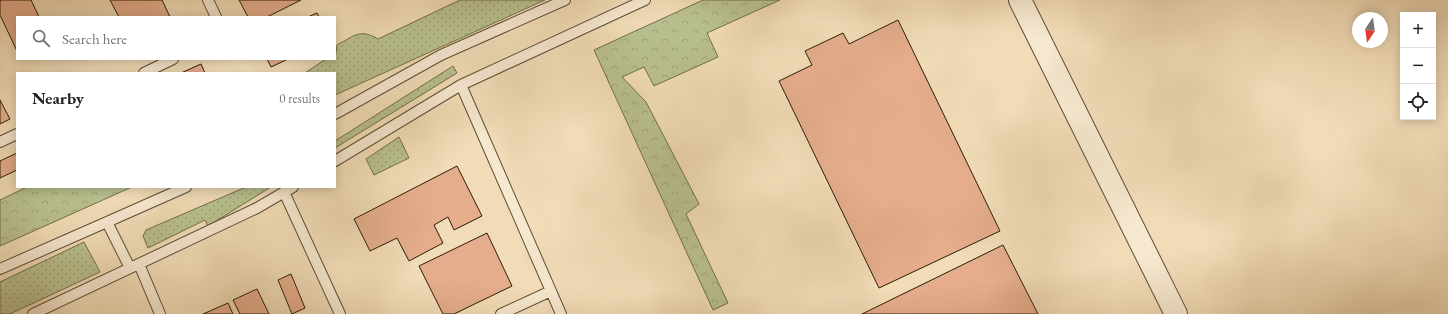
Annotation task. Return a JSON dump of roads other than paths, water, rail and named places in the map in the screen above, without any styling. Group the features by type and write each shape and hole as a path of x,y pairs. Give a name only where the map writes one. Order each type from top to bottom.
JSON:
{"street":[{"path":"1020,0 1176,314"}],"lane":[{"path":"208,0 216,16"},
{"path":"336,113 441,55 565,0"},
{"path":"336,161 461,85 645,0"},
{"path":"146,72 171,60"},
{"path":"461,85 561,314"},
{"path":"0,142 16,134"},
{"path":"0,269 184,188"},
{"path":"33,314 257,208 289,190 340,314"},
{"path":"107,222 134,266 160,314"},
{"path":"501,314 551,291"}]}
